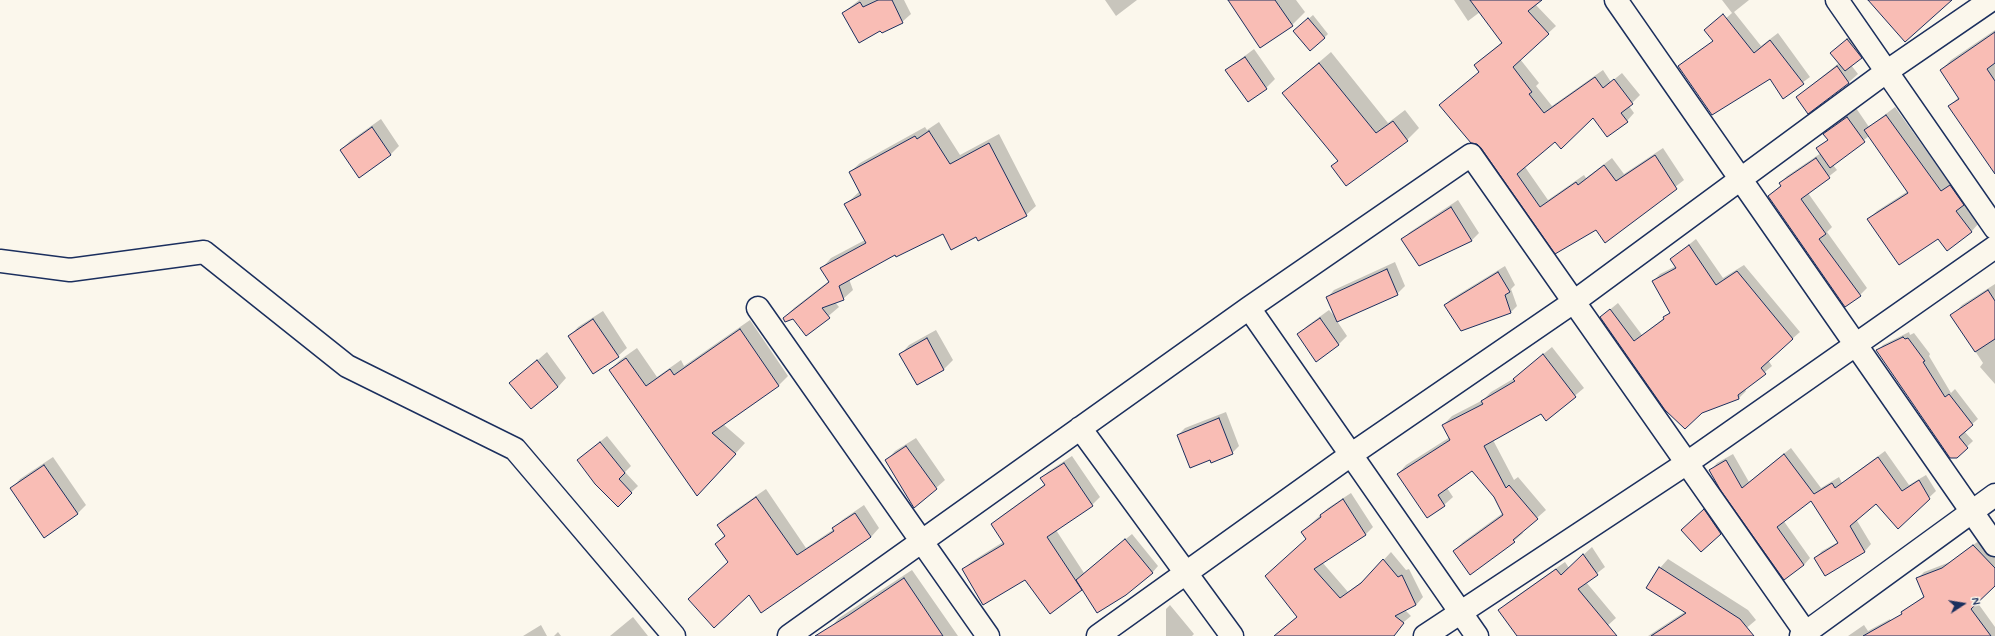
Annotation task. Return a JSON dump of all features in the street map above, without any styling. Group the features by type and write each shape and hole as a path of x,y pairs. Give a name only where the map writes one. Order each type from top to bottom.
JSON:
{"street":[{"path":"1616,0 1995,545"},
{"path":"1837,0 1995,228"},
{"path":"1098,636 1352,454 1575,301 1886,72 1991,0"},
{"path":"789,636 1249,308 1471,155 1575,301 1805,635 1995,495"},
{"path":"1425,636 1687,463 1995,247"},
{"path":"0,261 70,270 204,252 347,366 515,449 674,636"},
{"path":"758,308 920,542 988,636"},
{"path":"1249,308 1352,454 1477,636"},
{"path":"1080,428 1232,636"}],"building":[{"path":"878,0 892,0 903,23 882,33 880,31 859,43 842,13 860,2 863,7"},
{"path":"1228,0 1275,0 1293,26 1260,48"},
{"path":"1470,0 1542,0 1528,11 1549,34 1513,67 1532,92 1529,94 1544,113 1595,77 1603,88 1614,79 1633,104 1621,113 1628,122 1607,137 1593,118 1561,149 1555,142 1517,174 1540,207 1576,182 1578,185 1604,165 1616,181 1655,155 1677,189 1605,243 1596,230 1555,254 1481,148 1477,144 1471,143 1439,105 1479,72 1474,65 1502,43"},
{"path":"1868,0 1952,0 1905,42"},
{"path":"1723,14 1754,53 1770,40 1804,84 1783,99 1770,79 1712,115 1678,66 1713,41 1704,30"},
{"path":"1308,18 1325,38 1310,51 1293,31"},
{"path":"1995,32 1995,63 1987,69 1995,81 1995,174 1948,106 1959,99 1940,70"},
{"path":"1847,39 1862,58 1845,71 1830,53"},
{"path":"1245,57 1267,89 1248,102 1225,70"},
{"path":"1319,63 1376,133 1393,121 1408,141 1346,186 1331,166 1338,161 1282,93"},
{"path":"1837,66 1849,83 1808,114 1796,97"},
{"path":"1886,115 1941,191 1950,185 1964,205 1956,211 1972,232 1947,251 1938,239 1899,265 1867,219 1908,193 1864,130"},
{"path":"1847,117 1865,142 1830,168 1816,148 1828,140 1823,134"},
{"path":"372,127 391,155 359,178 340,150"},
{"path":"929,131 950,164 989,143 1027,216 978,241 976,237 951,250 943,234 896,257 895,255 839,286 844,300 822,308 830,318 806,336 793,319 785,322 783,318 829,282 820,268 866,243 844,204 861,195 849,172 915,136 917,139"},
{"path":"1816,158 1830,178 1801,199 1826,234 1819,239 1861,296 1845,307 1768,196 1781,186 1779,183"},
{"path":"1451,207 1472,241 1419,266 1401,239"},
{"path":"1689,245 1716,285 1737,271 1793,339 1761,368 1766,374 1738,395 1739,399 1702,413 1685,429 1665,410 1600,317 1610,309 1634,341 1664,319 1663,317 1670,313 1652,281 1676,268 1670,259"},
{"path":"1387,269 1398,295 1337,322 1326,297"},
{"path":"1498,272 1510,292 1505,295 1511,313 1461,331 1444,305"},
{"path":"1988,290 1995,301 1995,339 1975,352 1950,315"},
{"path":"1320,318 1339,345 1316,362 1297,334"},
{"path":"593,319 619,357 593,374 568,336"},
{"path":"740,329 779,386 712,433 736,454 697,496 609,370 626,358 646,386 670,369 674,375"},
{"path":"1903,337 1905,339 1908,338 1925,361 1923,362 1945,397 1949,394 1973,425 1959,437 1968,448 1957,458 1950,458 1876,350"},
{"path":"927,338 944,370 917,385 899,354"},
{"path":"1543,354 1576,397 1546,421 1541,414 1484,446 1506,488 1509,485 1538,519 1513,540 1515,542 1470,575 1453,551 1503,515 1494,497 1472,471 1438,495 1445,506 1427,518 1397,474 1450,440 1442,425 1483,404 1481,401 1515,381 1513,379"},
{"path":"537,360 558,387 531,409 509,383"},
{"path":"1219,418 1233,454 1211,463 1210,460 1190,468 1177,435"},
{"path":"600,442 625,473 619,479 632,493 618,507 595,484 577,460"},
{"path":"906,446 937,489 914,508 885,460"},
{"path":"1784,454 1814,494 1832,483 1835,488 1878,457 1902,491 1919,480 1930,499 1898,529 1876,504 1850,526 1865,552 1825,576 1814,558 1838,543 1811,501 1777,527 1804,565 1784,580 1721,491 1709,470 1726,460 1742,488"},
{"path":"1064,463 1093,506 1047,537 1082,590 1050,614 1025,580 983,605 962,569 1004,544 991,524 1045,485 1040,478"},
{"path":"44,465 78,514 44,538 10,488"},
{"path":"756,497 797,555 834,531 832,528 855,513 871,537 761,613 749,595 714,628 688,599 728,562 715,544 725,536 717,525"},
{"path":"1343,499 1366,535 1314,569 1340,598 1361,583 1383,559 1398,577 1402,575 1416,605 1395,616 1404,623 1394,636 1274,636 1297,617 1265,576 1306,539 1301,532 1321,517 1320,515"},
{"path":"1704,509 1721,534 1701,552 1681,530"},
{"path":"1125,539 1153,573 1126,595 1097,613 1076,580"},
{"path":"1973,545 1995,568 1995,586 1971,609 1991,636 1863,636 1902,614 1901,612 1924,597 1916,578 1942,568"},
{"path":"1583,554 1598,575 1578,589 1617,636 1517,636 1498,610 1556,569 1561,575"},
{"path":"1659,567 1740,619 1754,636 1651,636 1686,613 1646,588"},
{"path":"904,578 943,636 815,636 849,615"}]}
